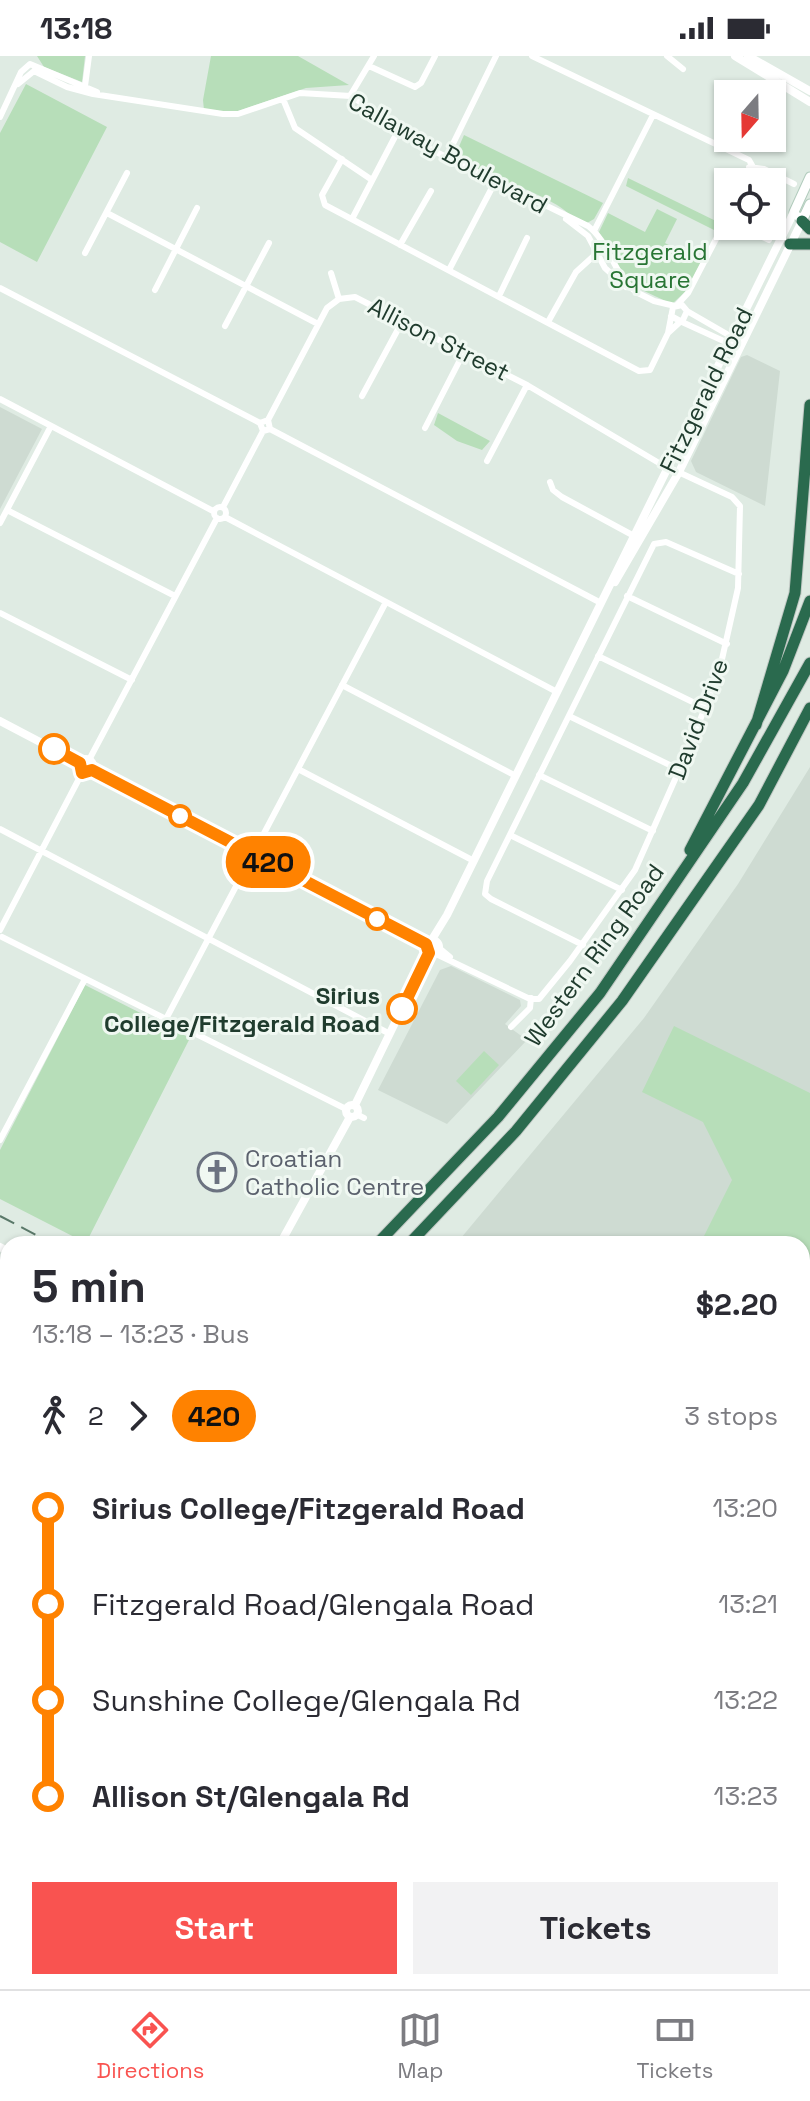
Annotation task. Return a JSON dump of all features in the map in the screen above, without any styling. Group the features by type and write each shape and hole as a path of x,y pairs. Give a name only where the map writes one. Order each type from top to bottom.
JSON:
{"highway":[{"path":"790,244 810,244"},
{"path":"756,725 795,593 810,405"},
{"path":"675,879 783,671 810,601"},
{"name":"Western Ring Road","path":"385,1236 498,1117 554,1051 640,937 675,879 743,783 810,663"},
{"name":"Western Ring Road","path":"417,1236 516,1131 622,1001 759,805 810,708"}],"main road":[{"name":"Fitzgerald Road","path":"805,216 810,177"}],"street":[{"path":"84,86 89,56"},
{"path":"350,96 374,56"},
{"path":"369,66 411,86 418,86 435,56"},
{"path":"446,158 496,56"},
{"path":"532,56 738,157 750,167 794,184"},
{"path":"667,56 683,69"},
{"path":"735,56 810,102"},
{"path":"748,56 810,91"},
{"path":"0,117 33,62"},
{"name":"Callaway Boulevard","path":"33,62 71,88 84,86 101,94 230,115 314,91 350,96 446,158 591,232 608,254 617,273 636,292"},
{"path":"283,99 295,128 372,180"},
{"path":"591,232 653,115"},
{"path":"352,219 399,129"},
{"path":"342,159 321,199 325,205 633,366 647,370 668,333 670,316 688,293 716,240"},
{"path":"85,253 127,173"},
{"path":"449,270 495,182"},
{"path":"400,245 431,191"},
{"path":"155,290 197,208"},
{"path":"107,213 318,324"},
{"name":"Fitzgerald Road","path":"601,603 648,529 679,472 805,216"},
{"name":"Fitzgerald Road","path":"285,1236 355,1113 447,915 601,603 663,465 730,340 805,216"},
{"name":"Callaway Boulevard","path":"591,232 598,252 615,280 654,301 687,310"},
{"path":"499,296 527,238"},
{"path":"225,326 269,243"},
{"path":"548,322 573,276 598,252"},
{"path":"584,264 602,260 608,254"},
{"path":"331,273 339,299"},
{"path":"0,288 601,603"},
{"path":"668,333 681,322 687,310 688,293"},
{"name":"Allison Street","path":"218,515 318,324 327,308 339,299 363,299 527,385 663,465"},
{"name":"Callaway Boulevard","path":"654,301 681,322"},
{"path":"687,310 740,346"},
{"path":"362,396 403,320"},
{"path":"681,322 730,340"},
{"path":"425,428 464,352"},
{"path":"487,461 527,385"},
{"path":"0,399 557,692"},
{"path":"0,523 51,426"},
{"name":"David Drive","path":"530,998 546,989 583,945 622,890 680,770 727,644 739,574 740,506 732,497 663,465"},
{"path":"550,482 553,490 562,497 632,536 640,536 648,529"},
{"path":"7,510 175,596"},
{"path":"218,515 84,765 0,934 355,1113"},
{"path":"621,529 637,526"},
{"path":"583,945 485,894 487,881 627,596 658,541 739,574"},
{"path":"627,596 727,644"},
{"path":"166,1019 386,602"},
{"path":"0,613 132,680"},
{"path":"598,656 705,708"},
{"path":"342,685 516,776"},
{"path":"569,716 680,770"},
{"path":"0,721 530,998 526,1011 511,1027"},
{"path":"298,769 474,861"},
{"path":"539,775 653,831"},
{"path":"0,829 390,1034"},
{"path":"510,835 622,890"},
{"path":"0,1140 85,979"}],"shaded area":[{"path":"747,355 780,371 765,506 696,472 691,461 741,357"},
{"path":"0,407 42,429 0,509"},
{"path":"810,767 810,1236 463,1236 644,1018 738,884"},
{"path":"451,966 520,1000 521,1006 505,1024 527,1040 447,1124 378,1090 440,970"}],"green space":[{"path":"37,56 85,56 82,82 44,67"},
{"path":"211,56 298,56 349,85 306,88 235,112 204,110"},
{"path":"26,84 107,127 37,262 0,242 0,133"},
{"path":"464,135 603,203 594,219 587,223 533,192 454,158"},
{"path":"628,178 714,220 714,230 626,186"},
{"name":"Fitzgerald Square","path":"657,209 677,219 665,243 701,262 687,290 672,304 629,284 599,232 608,213 645,232"},
{"path":"438,413 490,441 482,450 457,441 434,425"},
{"path":"85,985 190,1038 90,1236 72,1236 0,1199 0,1150"},
{"path":"674,1026 810,1093 810,1236 704,1236 732,1180 703,1122 642,1092"},
{"path":"484,1051 499,1065 471,1095 456,1081"}],"railway":[{"path":"0,1216 38,1236"}],"bus line":[{"name":"420","path":"54,749 80,763 82,773 92,770 426,944 429,953 402,1009"}],"place":[{"name":"Sirius College/Fitzgerald Road","path":"402,1009"},
{"name":"Croatian Catholic Centre","path":"217,1172"}]}
